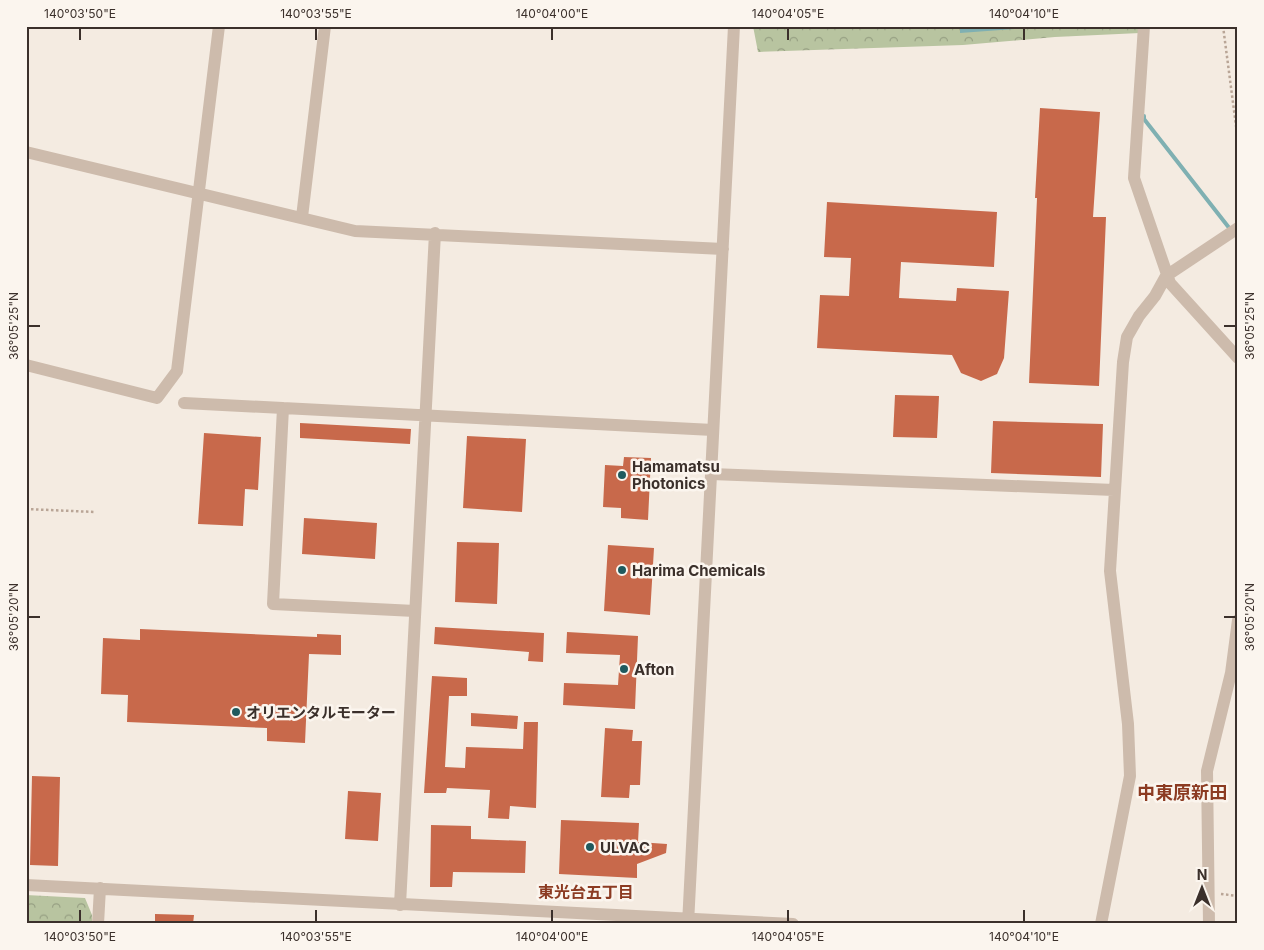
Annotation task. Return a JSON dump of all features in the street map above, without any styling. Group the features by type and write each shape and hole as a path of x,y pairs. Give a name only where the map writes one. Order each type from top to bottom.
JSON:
{"street":[{"path":"26,365 157,398 177,371 219,26"},
{"path":"302,217 325,26"},
{"path":"688,921 734,26"},
{"path":"1144,26 1134,178 1166,276 1170,283 1238,358"},
{"path":"26,152 356,231 435,233 722,249"},
{"path":"1101,924 1130,776 1128,724 1110,571 1123,362 1127,336 1139,316 1155,296 1166,276 1238,228"},
{"path":"400,905 435,233"},
{"path":"184,403 713,430"},
{"path":"283,408 272,604 415,611"},
{"path":"711,474 1114,490"},
{"path":"1209,924 1207,771 1231,673 1238,620"},
{"path":"26,885 688,921 793,924"},
{"path":"98,924 100,888"}],"path":[{"path":"1223,26 1238,141"},
{"path":"26,509 95,512"},
{"path":"1210,893 1238,896"}],"green space":[{"path":"753,26 1141,26 1140,33 1055,37 963,45 758,52"},
{"path":"26,895 85,898 92,915 92,924 26,924"}],"water":[{"path":"960,26 1057,26 960,33"}],"building":[{"path":"1040,108 1100,112 1093,217 1106,217 1099,386 1029,383"},
{"path":"827,202 997,212 994,267 901,262 899,298 956,301 957,288 1009,291 1004,358 997,374 981,381 961,373 952,355 817,348 820,295 849,296 851,258 824,257"},
{"path":"895,395 939,396 937,438 893,437"},
{"path":"993,421 1103,424 1101,477 991,473"},
{"path":"300,423 411,429 410,444 300,438"},
{"path":"204,433 261,437 258,490 245,489 243,526 198,524"},
{"path":"467,436 526,439 522,512 463,508"},
{"path":"624,457 651,458 648,520 621,518 621,508 603,507 605,465 623,466"},
{"path":"304,518 377,523 375,559 302,554"},
{"path":"457,542 499,543 497,604 455,602"},
{"path":"608,545 654,548 650,615 604,611"},
{"path":"435,627 544,633 543,662 528,661 529,652 434,644"},
{"path":"140,629 317,637 317,634 341,635 341,655 309,654 305,743 267,741 267,728 127,722 128,695 101,694 103,638 140,640"},
{"path":"567,632 638,636 635,709 563,705 564,683 618,685 620,655 566,653"},
{"path":"432,676 467,678 467,696 449,696 445,767 465,768 466,747 523,749 524,722 538,722 536,808 510,806 509,819 488,818 490,790 447,788 446,793 424,793"},
{"path":"471,713 518,716 517,729 471,726"},
{"path":"605,728 633,730 632,741 642,741 640,785 630,785 629,798 601,797"},
{"path":"32,776 60,777 58,866 30,865"},
{"path":"348,791 381,793 378,841 345,839"},
{"path":"561,820 639,823 638,842 667,844 666,853 637,864 637,878 559,874"},
{"path":"431,825 471,826 471,839 526,841 525,873 453,872 452,887 430,887"},
{"path":"155,914 194,915 193,924 155,924"}],"waterway":[{"path":"1144,116 1144,119 1230,229"}],"place":[{"name":"Hamamatsu Photonics","path":"622,475"},
{"name":"Harima Chemicals","path":"622,570"},
{"name":"Afton","path":"624,669"},
{"name":"オリエンタルモーター","path":"236,712"},
{"name":"ULVAC","path":"590,847"}],"district":[{"name":"中東原新田","path":"1182,792"},
{"name":"東光台五丁目","path":"586,892"}]}
